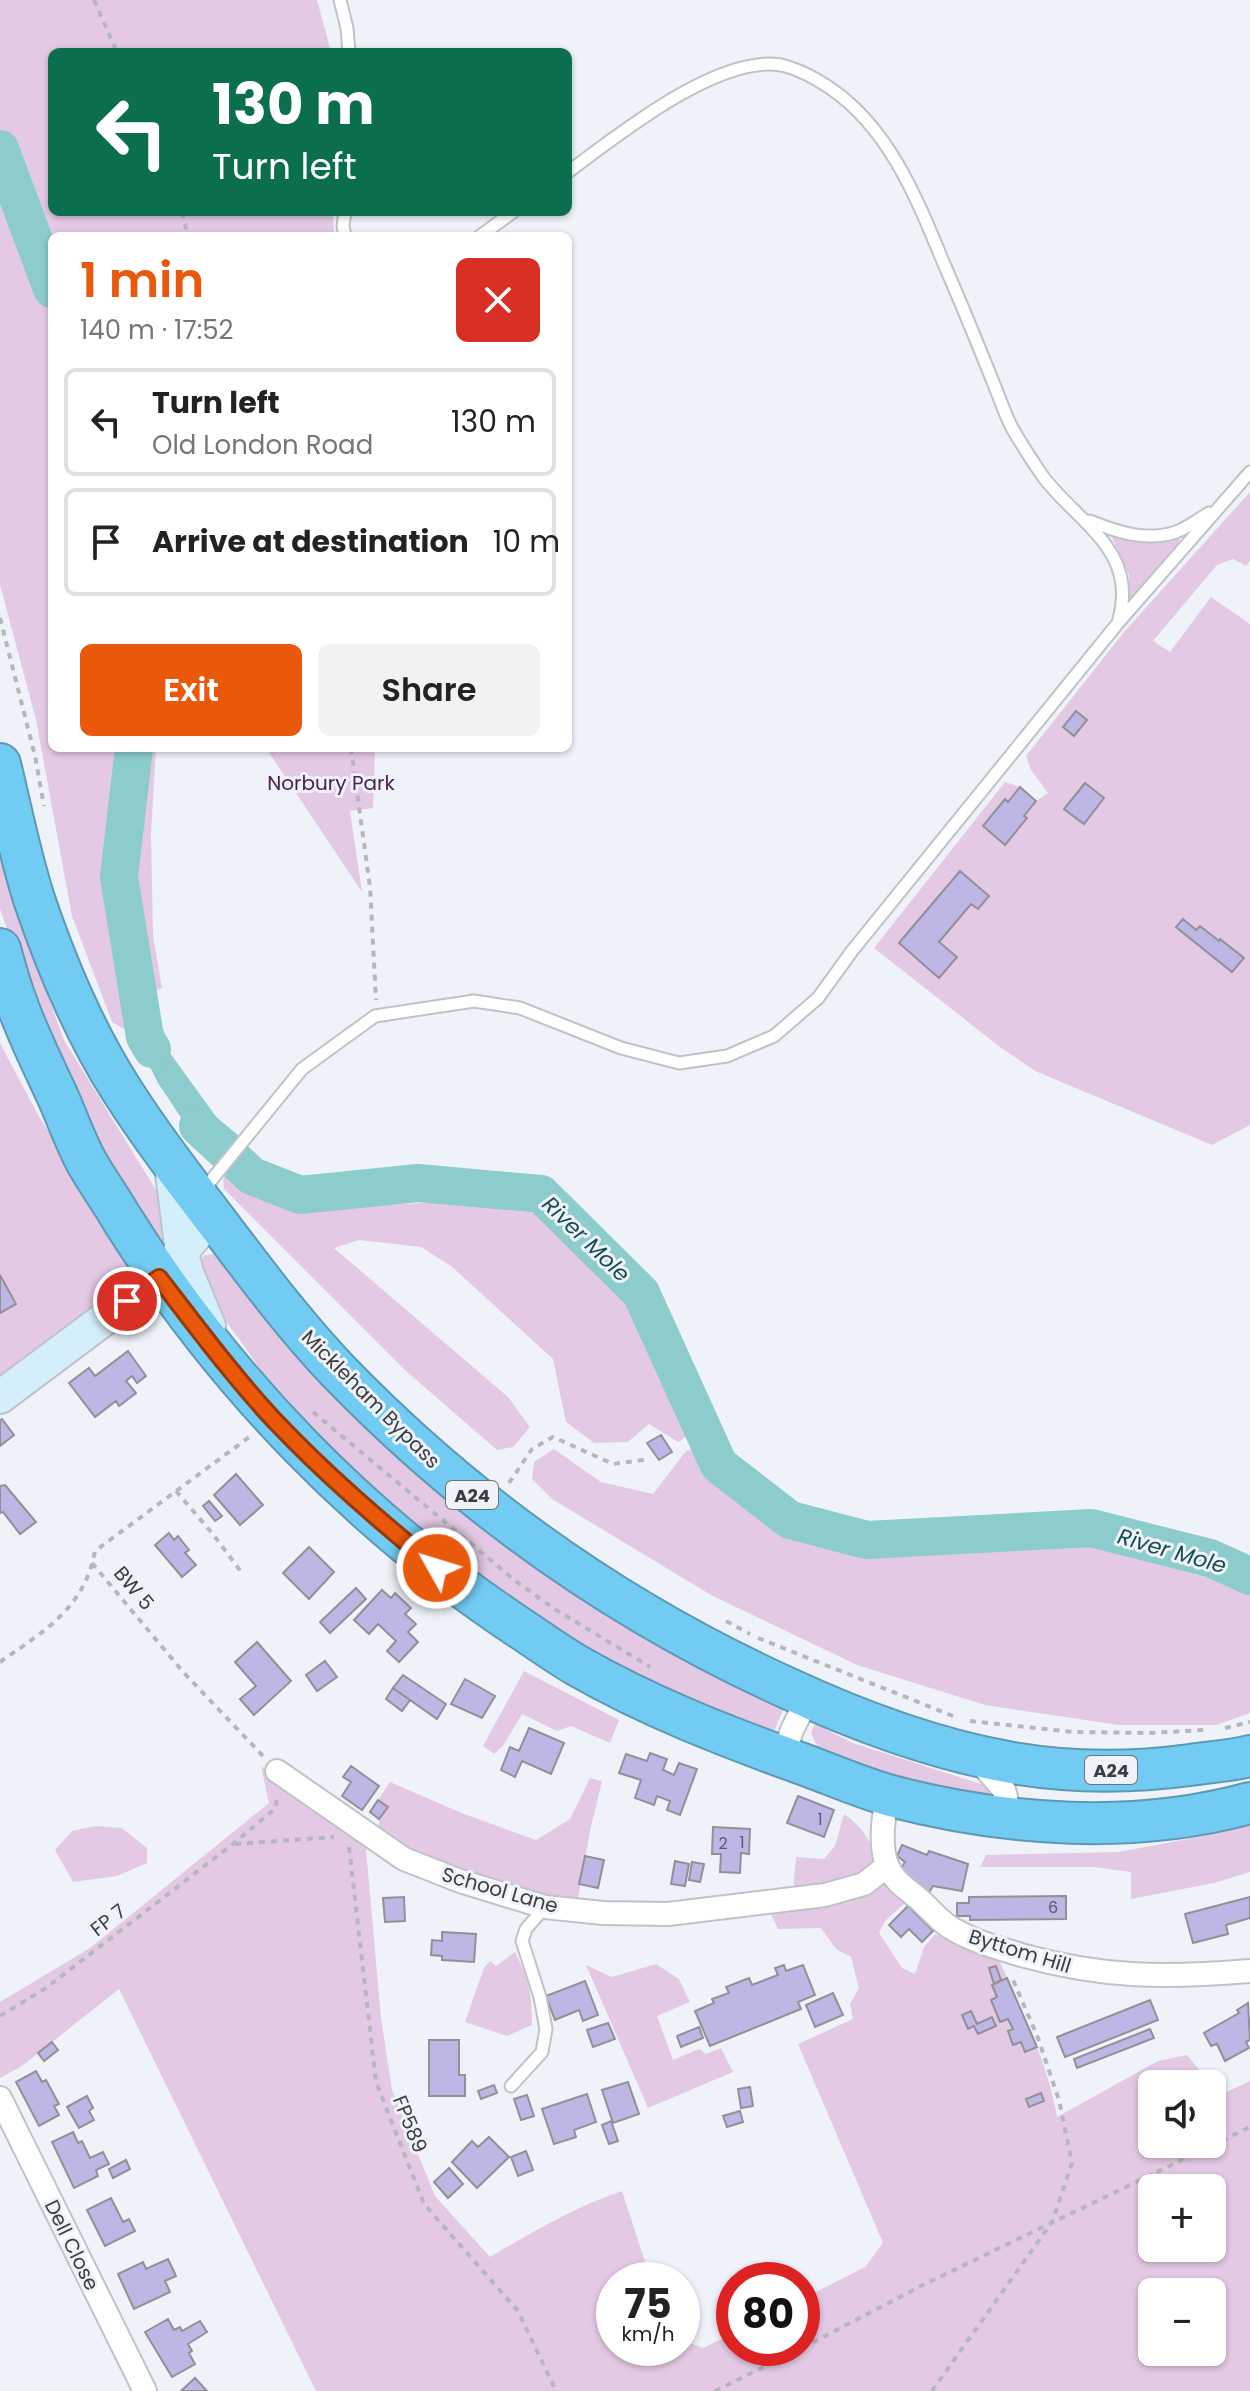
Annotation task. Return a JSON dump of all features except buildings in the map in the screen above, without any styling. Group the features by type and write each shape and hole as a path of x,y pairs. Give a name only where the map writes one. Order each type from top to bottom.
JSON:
{"highway":[{"name":"Mickleham Bypass","path":"0,764 33,896 67,987 120,1087 170,1158 208,1196 278,1302 336,1369 391,1424 493,1513 619,1599 701,1647 808,1698 922,1741 1008,1762 1078,1770 1156,1769 1250,1756"},
{"path":"0,949 16,1004 87,1162 171,1265 223,1361 273,1419 331,1477 395,1534 496,1612 576,1665 650,1704 727,1737 888,1795 1002,1817 1074,1824 1155,1821 1250,1803"}],"main road":[{"path":"170,1158 171,1265"},
{"path":"0,1397 171,1265 202,1228 208,1196"}],"street":[{"path":"783,1757 808,1698"},
{"path":"972,1753 1004,1790 1006,1797 1002,1817"},
{"name":"School Lane","path":"277,1771 354,1836 460,1881 545,1907 603,1913 668,1914 825,1895 864,1884 887,1866"},
{"path":"887,1866 883,1812 888,1795"},
{"name":"Byttom Hill","path":"887,1866 899,1883 946,1924 970,1938 1006,1950 1065,1967 1107,1973 1149,1976 1250,1971"},
{"name":"Dell Close","path":"0,2098 145,2391"}],"lane":[{"path":"340,0 349,48"},
{"path":"572,169 701,82 747,65 780,65 812,76 848,101 881,138 915,194 1011,426 1045,478 1112,551 1122,579 1124,604 1118,623"},
{"path":"486,232 508,216"},
{"path":"208,1196 266,1112 302,1069 375,1016 474,1001 520,1008 621,1048 679,1063 727,1056 774,1036 818,998 852,951 1118,623 1250,472"},
{"path":"1085,520 1117,532 1144,536 1176,532 1215,510"},
{"path":"511,2086 542,2052 546,2029 540,1997 522,1941 526,1929 545,1907"}],"path":[{"path":"94,0 115,48"},
{"path":"0,618 35,756 46,818"},
{"path":"352,752 370,887 377,994 375,1016"},
{"path":"313,1411 517,1582 553,1608 652,1668"},
{"name":"BW 5","path":"273,1419 95,1551 92,1563 184,1673 277,1771"},
{"path":"508,1485 532,1449 553,1437 613,1464 644,1460"},
{"path":"176,1491 242,1573"},
{"path":"0,1662 64,1614 77,1597 92,1563"},
{"path":"718,1617 759,1638 964,1720 1073,1732 1149,1733 1215,1730 1250,1722"},
{"name":"FP 7","path":"0,2016 46,1988 276,1808 277,1771"},
{"path":"233,1844 354,1836"},
{"name":"FP589","path":"354,1836 376,2082 424,2204 518,2311 556,2391"},
{"path":"932,2391 1052,2222 1072,2163 1059,2100 1038,2038 1011,1974"},
{"path":"820,2339 925,2284 1250,2127"},
{"path":"715,2391 766,2366"}],"green space":[{"path":"0,0 317,0 330,48 48,48 48,216 333,216 334,232 48,232 48,752 156,752 151,834 153,935 162,988 132,1002 127,1031 112,1022 72,916 36,720 0,585"},
{"path":"1250,492 1250,561 1246,566 1233,559 1217,565 1153,641 1170,652 1211,597 1250,624 1250,1125 1212,1145 1035,1071 874,948 1005,782 1020,787 1036,801 1048,793 1031,770 1026,756 1124,632"},
{"path":"1111,535 1155,541 1180,536 1179,544 1128,605 1129,575"},
{"name":"Norbury Park","path":"269,752 375,752 373,808 350,811 362,892"},
{"path":"0,795 26,900 38,969 64,1040 156,1190 172,1226 166,1242 155,1246 107,1164 28,991 0,909"},
{"path":"0,1043 37,1113 133,1268 125,1287 0,1385"},
{"path":"229,1171 286,1209 446,1202 535,1213 633,1306 691,1434 678,1442 649,1424 628,1442 594,1443 566,1422 553,1359 451,1266 421,1247 359,1240 334,1248 508,1397 530,1427 513,1447 497,1450 406,1371 224,1189 223,1179"},
{"path":"215,1254 227,1262 292,1342 787,1700 773,1734 663,1697 490,1595 294,1419 202,1290 196,1265 204,1255"},
{"path":"697,1448 714,1480 744,1508 790,1530 863,1553 927,1553 1079,1540 1198,1569 1250,1592 1250,1713 1216,1725 1119,1725 985,1705 857,1665 711,1595 552,1499 532,1479 534,1462 554,1449 601,1482 653,1494 686,1451"},
{"path":"524,1671 619,1720 610,1743 571,1726 557,1731 522,1714 503,1746 494,1754 483,1746"},
{"path":"819,1722 827,1730 853,1743 987,1786 991,1800 936,1797 884,1771 817,1746 811,1733"},
{"path":"261,1766 366,1849 381,2018 392,2090 435,2196 490,2257 570,2212 622,2191 645,2262 596,2262 596,2366 700,2366 700,2347 716,2342 716,2366 820,2366 820,2290 865,2267 883,2243 798,2044 853,2019 850,2004 859,1988 851,1957 836,1949 821,1928 778,1929 771,1914 849,1902 873,1886 886,1884 905,1903 885,1921 879,1933 902,1968 915,1974 924,1947 935,1934 1000,1962 1041,2057 1057,2117 1138,2072 1138,2158 1226,2158 1226,2092 1250,2081 1250,2391 316,2391 119,1989 22,2066 0,2078 0,2002 90,1948 269,1803"},
{"path":"590,1778 602,1781 578,1898 525,1891 474,1877 425,1856 379,1831 379,1819 387,1807 378,1800 390,1782 464,1814 536,1840 570,1819"},
{"path":"844,1814 868,1839 874,1858 870,1871 842,1883 793,1890 796,1857 824,1859 835,1846"},
{"path":"1250,1824 1250,1872 1214,1883 1131,1899 1131,1872 1094,1867 980,1867 986,1855 1118,1852"},
{"path":"95,1826 122,1828 147,1848 147,1863 117,1876 73,1882 55,1850 72,1831"},
{"path":"515,1952 529,1987 532,2025 507,2036 465,2022 484,1968 490,1961 496,1966"},
{"path":"656,1964 679,1979 690,2002 657,2016 673,2060 699,2049 706,2054 721,2048 733,2072 648,2108 586,1965 612,1977"},
{"path":"1187,2055 1199,2070 1142,2070 1158,2061"}],"water":[{"path":"149,994 156,1024 170,1053 217,1118 238,1135 216,1165 158,1083 128,1023 132,1002"}],"waterway":[{"name":"River Mole","path":"0,149 48,278"},
{"name":"River Mole","path":"134,752 119,877 145,1037 152,1049"},
{"name":"River Mole","path":"198,1126 252,1176 300,1195 418,1183 541,1194 641,1293 719,1465 790,1520 867,1540 1091,1528 1210,1558 1250,1576"}],"route":[{"path":"127,1301 159,1278 223,1361 273,1419 331,1477 437,1568"}]}
